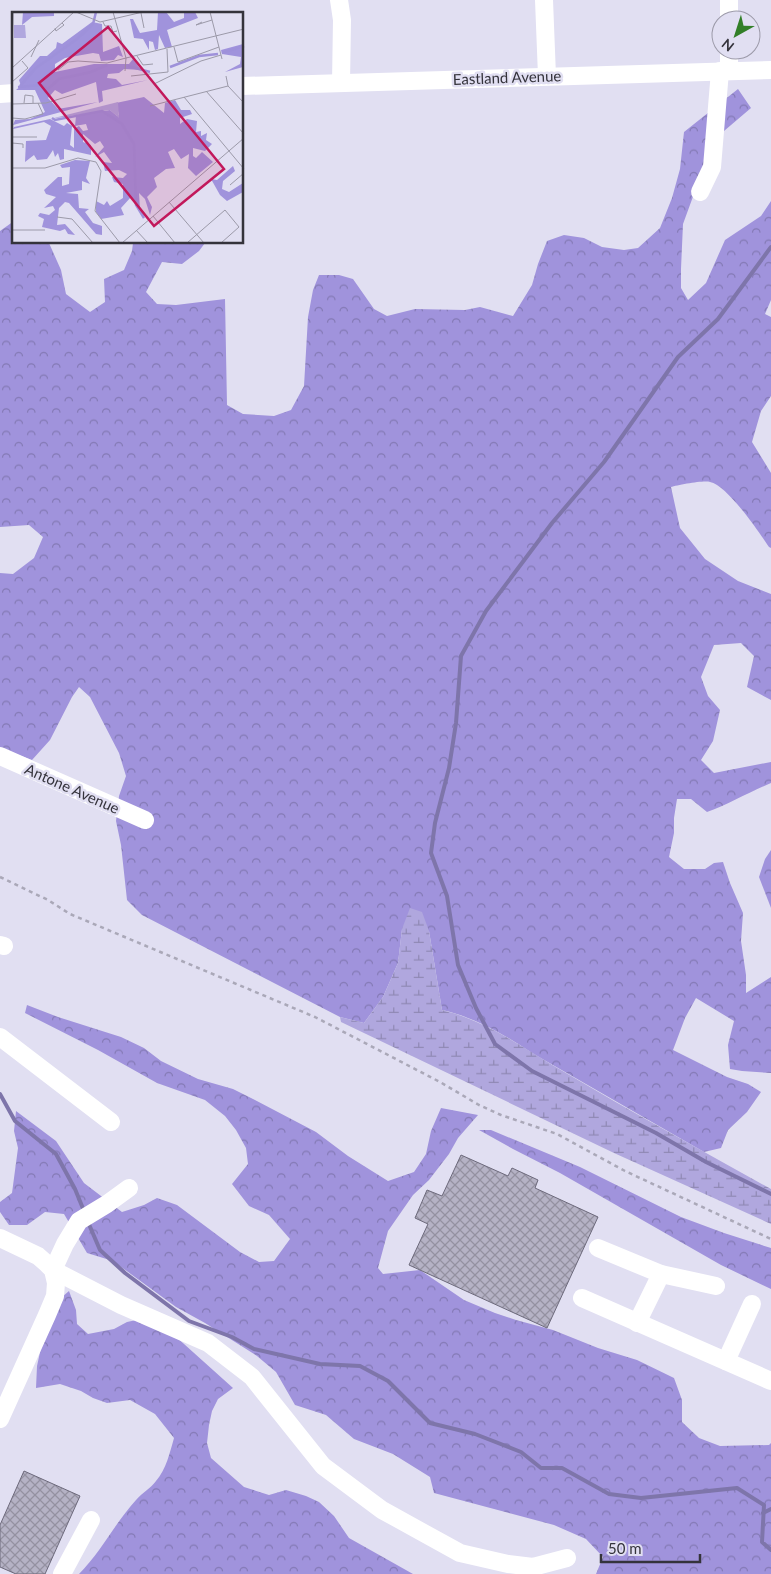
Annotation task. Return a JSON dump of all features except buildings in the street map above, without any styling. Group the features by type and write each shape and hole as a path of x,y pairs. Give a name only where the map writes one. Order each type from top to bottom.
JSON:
{"street":[{"path":"339,0 342,20 341,83"},
{"path":"544,0 547,76"},
{"path":"700,192 712,167 727,60"},
{"name":"Eastland Avenue","path":"244,86 771,70"},
{"name":"Antone Avenue","path":"0,756 145,820"},
{"path":"0,1037 111,1122"},
{"path":"0,1419 55,1296 54,1270 65,1244 85,1217 129,1188"},
{"path":"0,1238 38,1256 54,1270 121,1304 208,1343 252,1377 324,1466 382,1510 460,1553 508,1564 533,1567 567,1558"},
{"path":"598,1248 661,1274 716,1286"},
{"path":"637,1322 661,1274"},
{"path":"582,1298 771,1381"},
{"path":"726,1361 752,1304"},
{"path":"62,1574 91,1520"}],"path":[{"path":"0,877 48,900 70,914 315,1016 432,1077 479,1105 501,1115 557,1134 625,1171 771,1239"}],"green space":[{"path":"738,89 751,108 724,131 702,172 683,224 681,288 688,300 706,283 725,240 761,216 771,201 771,300 765,314 771,317 771,396 761,411 752,442 771,473 771,548 734,500 717,485 710,482 702,482 671,487 680,528 705,559 738,581 771,594 771,700 747,687 754,656 741,643 714,645 701,677 708,696 720,710 713,741 701,760 714,773 771,762 771,783 707,812 691,799 677,799 674,833 669,857 684,869 705,869 714,863 723,862 743,913 741,941 746,975 746,993 771,977 771,1073 730,1069 728,1045 734,1021 696,998 685,1018 673,1050 727,1077 748,1084 761,1092 747,1112 728,1130 721,1148 704,1152 500,1033 466,1017 442,1010 429,931 402,929 398,963 383,997 364,1023 340,1017 142,915 127,900 121,845 116,821 119,796 126,776 119,753 90,697 79,687 50,740 32,760 0,748 0,573 13,574 34,558 43,537 29,525 0,527 0,231 12,222 12,244 49,244 61,270 66,294 90,312 105,302 104,279 124,270 133,244 204,244 199,251 182,264 162,262 146,292 157,304 176,305 225,299 227,405 243,414 274,416 291,410 304,386 308,317 313,290 319,275 339,275 353,279 374,309 387,316 415,309 465,310 480,307 513,316 532,285 547,241 564,235 584,238 602,247 624,250 638,248 660,228 672,198 680,169 684,132"},
{"path":"771,850 771,908 759,877 765,859"},
{"path":"410,908 422,912 429,931 442,1010 475,1021 506,1037 617,1103 771,1189 771,1224 614,1153 341,1022 340,1017 364,1023 383,997 398,963 402,929"},
{"path":"27,1005 121,1037 144,1048 161,1061 198,1079 233,1089 316,1132 348,1156 388,1181 414,1172 426,1154 431,1131 441,1108 478,1115 458,1138 449,1154 429,1180 413,1195 388,1231 378,1268 383,1274 420,1270 464,1300 495,1313 553,1330 598,1348 637,1360 674,1378 682,1400 682,1422 699,1438 720,1446 769,1445 771,1443 771,1574 596,1574 603,1557 586,1539 554,1525 434,1493 430,1477 393,1454 354,1439 326,1415 295,1405 276,1372 257,1356 176,1307 113,1261 87,1253 64,1214 45,1212 27,1225 9,1225 0,1212 0,1202 12,1193 18,1148 14,1131 16,1111 56,1141 84,1183 122,1212 144,1205 157,1198 177,1205 240,1252 259,1262 274,1261 290,1239 269,1215 249,1206 232,1184 248,1164 246,1148 236,1130 225,1116 205,1100 157,1083 98,1050 25,1013"},
{"path":"479,1130 491,1130 580,1167 681,1217 771,1248 771,1289 721,1265 560,1173"},
{"path":"69,1291 76,1310 77,1324 88,1334 114,1329 127,1322 141,1319 174,1335 233,1388 218,1399 212,1411 207,1443 211,1458 244,1487 269,1495 286,1490 319,1502 334,1516 349,1538 413,1574 79,1574 128,1509 159,1477 167,1461 174,1438 155,1414 130,1400 107,1403 60,1384 36,1388 37,1366 42,1343 62,1297"}],"waterway":[{"path":"771,247 718,319 678,357 604,462 552,523 486,611 461,656 456,723 449,768 435,823 431,853 447,896 458,965 476,1008 495,1044 532,1071 656,1133 706,1162 771,1194"},
{"path":"0,1094 15,1121 56,1154 75,1189 84,1211"},
{"path":"88,1222 100,1250 125,1273 189,1321 232,1337 254,1349 320,1364 360,1366 388,1381 430,1423 475,1434 521,1452 541,1468 562,1468 609,1494 641,1498 737,1488 764,1505 762,1542 771,1550"},
{"path":"763,1513 771,1509"}]}
